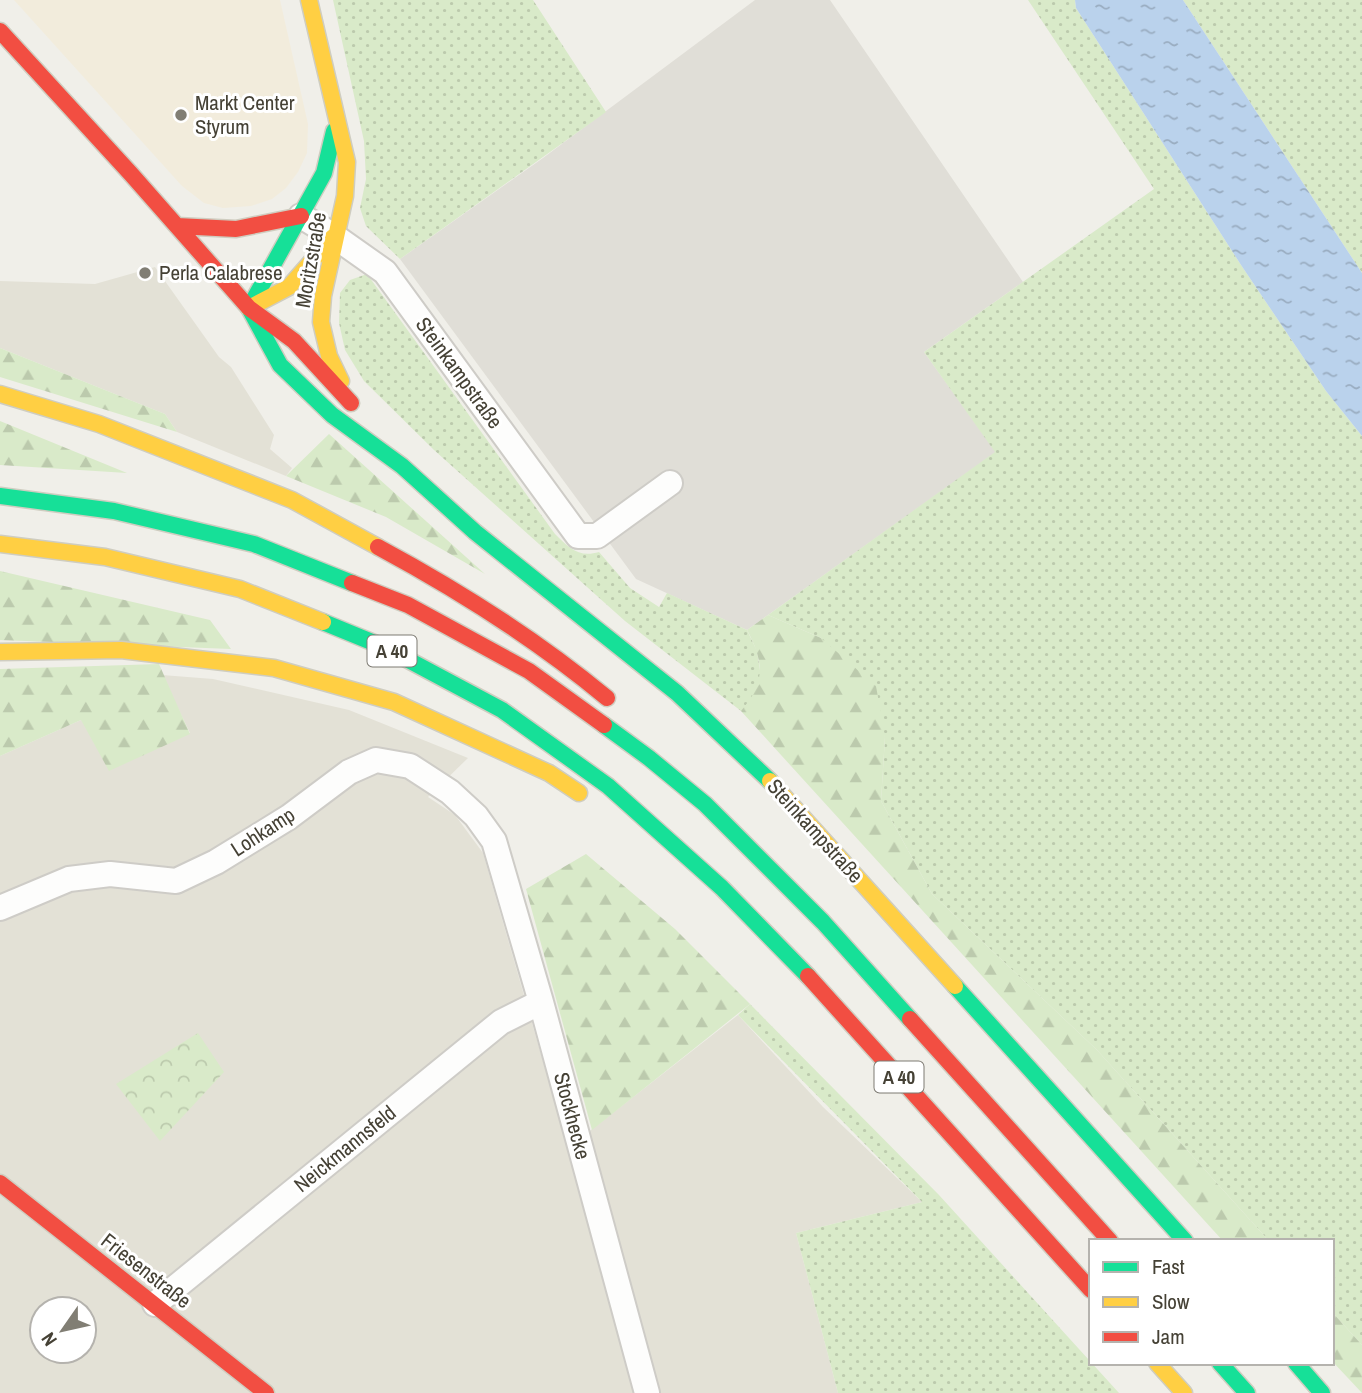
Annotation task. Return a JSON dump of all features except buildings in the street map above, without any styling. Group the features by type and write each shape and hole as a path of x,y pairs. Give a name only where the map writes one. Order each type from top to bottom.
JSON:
{"main road":[{"name":"Moritzstraße","path":"309,0 347,162 345,196 334,236 321,322 329,356 359,412"},
{"name":"Steinkampstraße","path":"0,31 249,308 294,341 359,412 402,466"},
{"name":"Moritzstraße","path":"249,308 324,173 337,121"},
{"path":"177,226 236,229 301,216"},
{"path":"249,308 289,287 334,236"},
{"name":"Steinkampstraße","path":"249,308 280,365 332,415 402,466 475,532 677,693 768,779 1183,1239"},
{"path":"0,394 99,424 292,500 439,582 560,659 620,709"},
{"name":"A 40","path":"0,496 114,511 254,544 408,605 529,671 649,758 705,804 823,922 1108,1239"},
{"name":"A 40","path":"0,544 105,557 240,589 384,647 502,710 608,786 722,888 810,978 1089,1288"},
{"path":"0,652 121,650 274,668 394,702 549,773 595,804"},
{"path":"656,745 705,804"},
{"path":"630,827 722,888"},
{"name":"Friesenstraße","path":"0,1183 266,1393"},
{"path":"1159,1365 1184,1393"},
{"path":"1222,1365 1247,1393"},
{"path":"1298,1365 1322,1393"}],"street":[{"name":"Steinkampstraße","path":"301,216 385,272 578,536 597,536 670,483"},
{"name":"Lohkamp","path":"0,908 69,879 110,874 176,881 216,862 289,817 349,772 376,760 410,766 450,792 476,816 494,841"},
{"name":"Stockhecke","path":"494,841 541,1002 647,1393"},
{"name":"Neickmannsfeld","path":"155,1304 501,1022 541,1002"}],"shaded area":[{"path":"14,0 280,0 308,124 307,153 298,172 286,188 272,199 251,206 223,208 204,203 182,186"},
{"path":"755,0 830,0 1023,282 924,352 996,452 747,630 636,579 400,259 543,158"},
{"path":"155,267 219,357 231,367 274,435 270,449 292,468 286,476 177,432 165,414 0,348 0,281 95,284"},
{"path":"162,675 213,679 349,710 468,758 428,797 455,815 483,853 568,1148 738,1015 823,1107 922,1202 796,1233 838,1393 0,1393 0,756 81,720 190,733"}],"green space":[{"path":"333,0 533,0 606,112 400,259 366,226 360,208 366,179 364,141"},
{"path":"1028,0 1075,0 1076,8 1241,265 1326,391 1362,436 1362,1345 1334,1314 1334,1239 1267,1239 1097,1050 932,894 881,801 885,737 821,638 768,615 995,452 924,352 1154,189"},
{"path":"1183,0 1362,0 1362,273"},
{"path":"367,274 560,539 580,553 599,552 630,588 659,607 667,593 747,630 757,651 761,677 753,698 741,711 625,621 434,450 364,381 345,350 339,323 340,293 350,280"},
{"path":"0,348 165,414 177,432 0,377"},
{"path":"0,421 127,473 0,465"},
{"path":"329,434 485,574 386,517 286,476"},
{"path":"0,571 210,620 231,649 0,640"},
{"path":"768,615 821,638 876,686 885,737 881,801 932,894 1097,1050 1267,1239 1221,1239 741,711 755,691 760,672 757,652 747,630"},
{"path":"159,664 190,734 109,771 81,720 0,756 0,669"},
{"path":"586,854 675,929 750,1004 592,1130 526,889"},
{"path":"750,1004 939,1195 1089,1360 1089,1365 1094,1365 1119,1393 838,1393 796,1233 922,1202 738,1015"},
{"path":"198,1033 224,1072 160,1141 116,1084"},
{"path":"1334,1314 1362,1345 1362,1393 1334,1363"}],"water":[{"path":"1075,0 1183,0 1362,273 1362,436 1326,391 1241,265 1076,8"}],"traffic: fast":[{"path":"249,308 324,173 334,131"},
{"path":"249,308 280,365 332,415 402,466 475,532 677,693 770,781"},
{"path":"0,496 114,511 254,544 352,583"},
{"path":"323,622 384,647 502,710 608,786 722,888 808,976"},
{"path":"604,725 705,804 823,922 910,1019"},
{"path":"955,986 1183,1239"},
{"path":"1222,1365 1247,1393"},
{"path":"1298,1365 1322,1393"}],"traffic: slow":[{"path":"309,0 347,162 345,196 323,296 321,322 329,356 341,381"},
{"path":"249,308 289,287 333,237"},
{"path":"0,394 99,424 292,500 378,547"},
{"path":"0,544 105,557 240,589 323,622"},
{"path":"0,652 121,650 274,668 394,702 549,773 579,793"},
{"path":"770,781 955,986"},
{"path":"1159,1365 1184,1393"}],"traffic: jam":[{"path":"0,31 249,308 294,341 351,403"},
{"path":"177,226 236,229 301,216"},
{"path":"378,547 496,617 607,698"},
{"path":"352,583 408,605 529,671 604,725"},
{"path":"808,976 1089,1288"},
{"path":"910,1019 1108,1239"},
{"path":"0,1183 266,1393"}],"place":[{"name":"Markt Center Styrum","path":"181,115"},
{"name":"Perla Calabrese","path":"145,273"}]}
